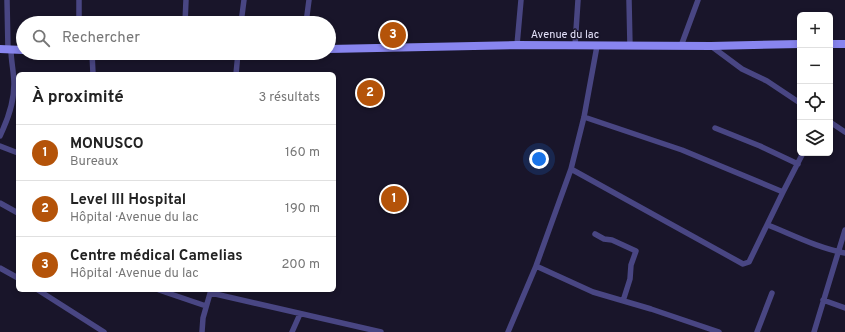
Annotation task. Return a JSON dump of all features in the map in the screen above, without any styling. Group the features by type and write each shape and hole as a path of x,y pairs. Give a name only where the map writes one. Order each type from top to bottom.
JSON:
{"main road":[{"name":"Avenue du lac","path":"336,49 517,45 711,46 797,44"},
{"path":"833,44 845,44"}],"street":[{"path":"0,136 11,110 14,84 6,50 7,0"},
{"path":"79,0 79,16"},
{"path":"186,0 186,16"},
{"path":"242,16 244,0"},
{"path":"307,16 309,0"},
{"path":"517,45 522,0"},
{"path":"575,46 578,0"},
{"path":"629,0 630,46"},
{"path":"681,46 698,0"},
{"path":"508,332 536,266 571,169 584,117 596,46"},
{"path":"711,46 742,69 767,81 797,101"},
{"path":"92,60 93,72"},
{"path":"236,72 237,60"},
{"path":"11,110 16,110"},
{"path":"584,117 682,150 782,192"},
{"path":"833,124 845,132"},
{"path":"715,128 760,146 798,164"},
{"path":"0,146 16,152"},
{"path":"571,169 743,264 750,262 782,192 802,156"},
{"path":"0,203 16,212"},
{"path":"768,225 805,240 845,253"},
{"path":"814,332 845,230"},
{"path":"595,234 636,251 631,265 630,279 623,301"},
{"path":"536,266 593,292 651,309 719,332"},
{"path":"0,268 16,277"},
{"path":"41,292 104,332"},
{"path":"165,292 206,306"},
{"path":"202,332 203,318 211,292"},
{"path":"215,292 300,314 380,332"},
{"path":"757,332 772,293"},
{"path":"823,300 845,308"},
{"path":"292,332 300,314"}],"place":[{"name":"Centre médical Camelias","path":"393,35"},
{"name":"Level III Hospital","path":"370,93"},
{"name":"MONUSCO","path":"394,199"}]}
